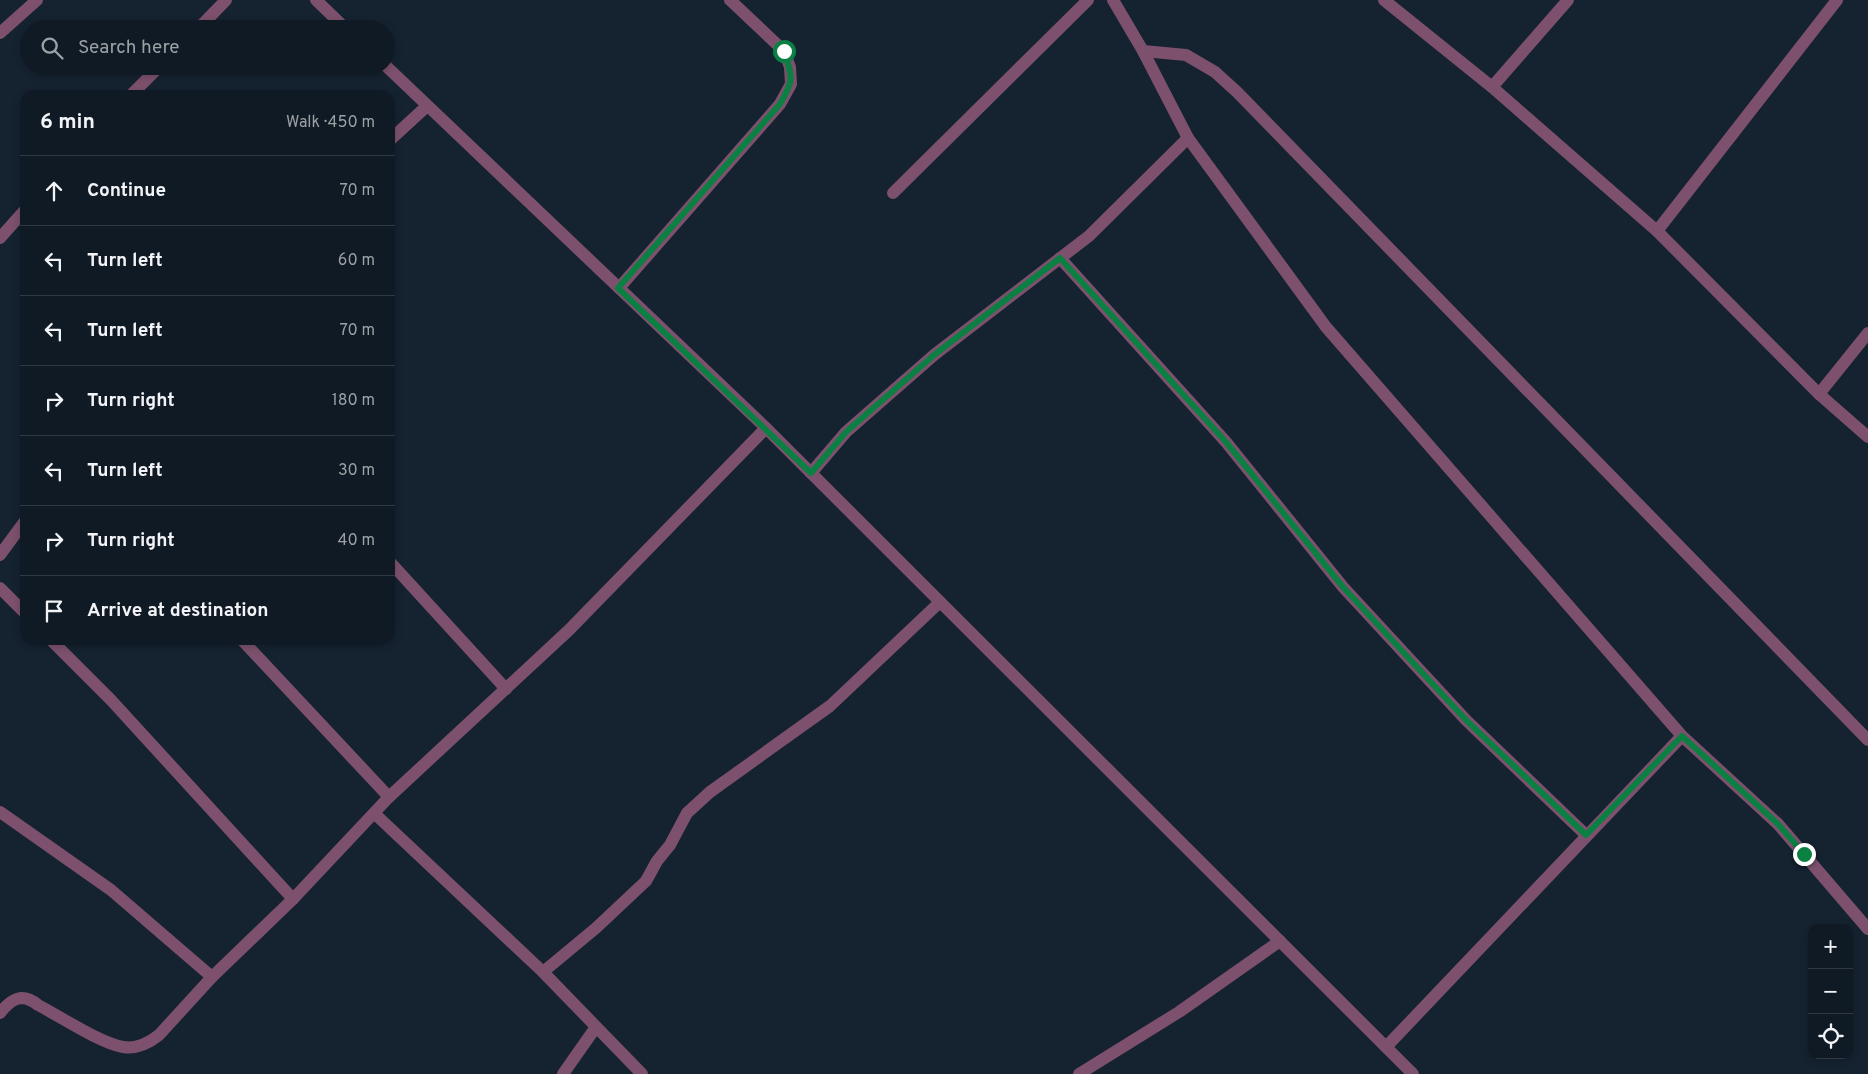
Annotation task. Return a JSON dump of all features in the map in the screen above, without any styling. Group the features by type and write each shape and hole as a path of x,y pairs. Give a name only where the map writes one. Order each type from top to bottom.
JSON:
{"street":[{"path":"0,33 37,0"},
{"path":"207,20 226,0"},
{"path":"316,0 337,20"},
{"path":"618,288 780,104 792,84 790,67 784,51 730,0"},
{"path":"893,192 1088,0"},
{"path":"1113,0 1188,138 1326,326 1682,736 1778,824 1868,929"},
{"path":"1384,0 1492,87 1657,231 1819,394 1868,437"},
{"path":"1492,87 1568,0"},
{"path":"1657,231 1837,0"},
{"path":"1142,51 1186,55 1215,72 1237,92 1868,740"},
{"path":"137,90 151,75"},
{"path":"395,75 766,428 1386,1047 1406,1072"},
{"path":"395,135 427,106"},
{"path":"811,473 846,432 934,355 1089,236 1188,138"},
{"path":"0,238 20,216"},
{"path":"1060,258 1226,442 1350,594 1466,720 1586,835"},
{"path":"1819,394 1868,333"},
{"path":"0,1014 8,1002 22,997 31,999 38,1005 108,1042 124,1047 150,1042 159,1035 212,977 375,814 389,797 569,630 766,428"},
{"path":"0,555 20,528"},
{"path":"395,567 506,689"},
{"path":"0,588 20,609"},
{"path":"543,972 596,928 646,882 657,861 670,845 687,813 710,792 830,706 940,602"},
{"path":"56,645 111,700 293,898"},
{"path":"247,645 389,797"},
{"path":"1386,1047 1682,736"},
{"path":"0,812 111,890 212,977"},
{"path":"375,814 543,972 642,1074"},
{"path":"1079,1074 1179,1012 1280,941"},
{"path":"563,1074 596,1027"}],"route":[{"path":"784,51 790,67 792,84 780,104 618,288 811,473 846,432 934,355 1060,258 1226,442 1343,587 1466,720 1586,835 1682,736 1778,824 1804,854"}]}
